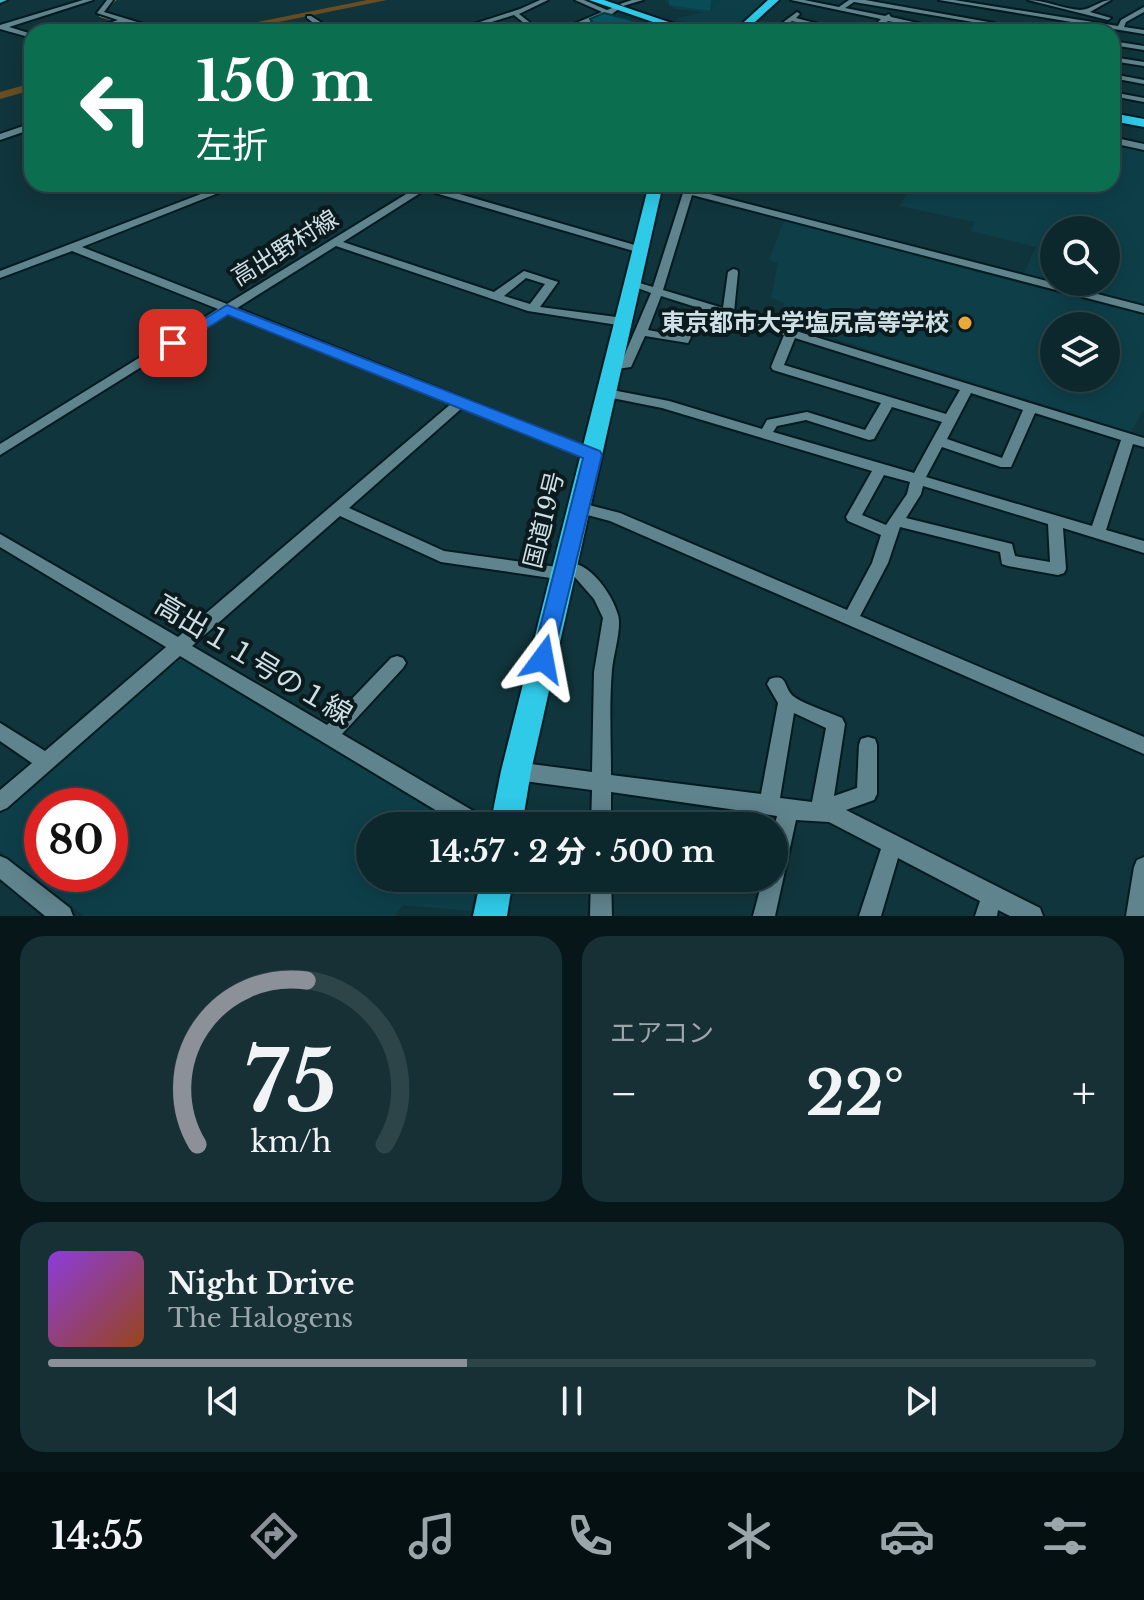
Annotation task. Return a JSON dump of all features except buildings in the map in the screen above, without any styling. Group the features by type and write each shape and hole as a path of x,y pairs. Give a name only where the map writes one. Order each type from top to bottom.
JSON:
{"highway":[{"path":"594,0 674,24"},
{"path":"747,24 774,0"},
{"path":"617,7 664,24"},
{"path":"617,7 669,24"},
{"path":"1120,118 1143,121"},
{"name":"国道19号","path":"509,812 613,367 633,327 633,284 657,192"},
{"path":"490,916 494,892"}],"street":[{"path":"0,27 90,0"},
{"path":"110,0 99,12 134,24"},
{"path":"476,24 517,15 545,0"},
{"path":"578,0 617,7"},
{"path":"578,24 640,0"},
{"path":"794,0 810,1 901,24"},
{"path":"840,9 853,0 991,23 1011,0"},
{"path":"880,24 907,0"},
{"path":"942,0 1104,24"},
{"path":"1031,0 1084,12 1118,24"},
{"path":"1048,4 1057,0"},
{"path":"1084,12 1108,0"},
{"path":"784,24 810,1"},
{"path":"803,9 853,24"},
{"path":"1121,25 1144,9"},
{"path":"517,15 529,24"},
{"path":"932,24 942,15"},
{"path":"309,17 318,24"},
{"path":"596,17 628,24"},
{"path":"791,19 812,24"},
{"path":"112,24 122,21"},
{"path":"1121,25 1144,32"},
{"path":"0,27 24,34"},
{"path":"1120,44 1144,48"},
{"path":"1120,60 1144,64"},
{"path":"1120,78 1144,82"},
{"path":"1120,96 1144,100"},
{"path":"0,137 24,129"},
{"path":"1120,142 1144,147"},
{"path":"0,275 216,192"},
{"name":"高出野村線","path":"0,450 417,192"},
{"path":"446,192 641,250"},
{"path":"633,327 657,290 687,192"},
{"path":"707,192 1144,310"},
{"path":"336,243 532,309 633,327 684,340 703,304"},
{"path":"75,248 593,455"},
{"path":"0,263 13,270"},
{"path":"728,312 733,272"},
{"path":"495,297 524,274 552,282 532,309"},
{"path":"633,284 1144,443"},
{"path":"791,332 777,367 950,420"},
{"path":"851,618 880,563 893,527 914,494 918,479 967,388"},
{"path":"607,393 664,404 1144,547"},
{"path":"0,802 176,646 461,402"},
{"path":"765,435 772,423 807,416 869,436 888,402"},
{"path":"940,441 1006,464 1031,407"},
{"path":"1097,534 1128,439"},
{"path":"881,468 853,517 1007,548 1008,560 1058,569 1055,522"},
{"path":"581,508 615,517 1144,746"},
{"path":"338,509 441,556 564,571 578,570 601,596 611,618 603,672 601,812"},
{"name":"高出１１号の１線","path":"0,540 456,812"},
{"path":"328,736 397,663"},
{"path":"776,684 787,702 836,724 824,798 818,811"},
{"path":"778,812 787,702"},
{"path":"0,731 45,761"},
{"path":"818,811 867,794 868,745"},
{"path":"516,771 831,813 892,845 989,906 1032,916"},
{"path":"870,916 892,845"},
{"path":"0,866 62,916"},
{"path":"1137,916 1144,867"},
{"path":"601,892 601,916"},
{"path":"764,916 770,892"}],"shaded area":[{"path":"665,0 768,0 740,24 688,24 675,19 704,12 674,9"},
{"path":"1120,144 1144,149 1144,309 1094,296 1120,296 1120,216 1040,216 1040,282 1022,277 1036,247 971,231 975,222 899,206 908,192 1120,192"},
{"name":"東京都市大学塩尻高等学校","path":"785,218 1040,285 1040,296 1083,296 1144,312 1144,409 1131,432 778,321 785,303 771,298 778,263 769,260"},
{"path":"179,656 438,812 356,812 356,892 474,892 471,911 403,905 395,916 84,916 53,892 128,892 128,788 28,788"},
{"path":"24,791 24,870 0,851 0,812"}],"waterway":[{"path":"104,11 115,0"},
{"path":"255,24 382,0"},
{"path":"100,16 127,24"},
{"path":"0,96 24,88"}],"place":[{"name":"東京都市大学塩尻高等学校","path":"965,323"}],"route":[{"path":"173,343 227,309 593,455 543,659"}]}
